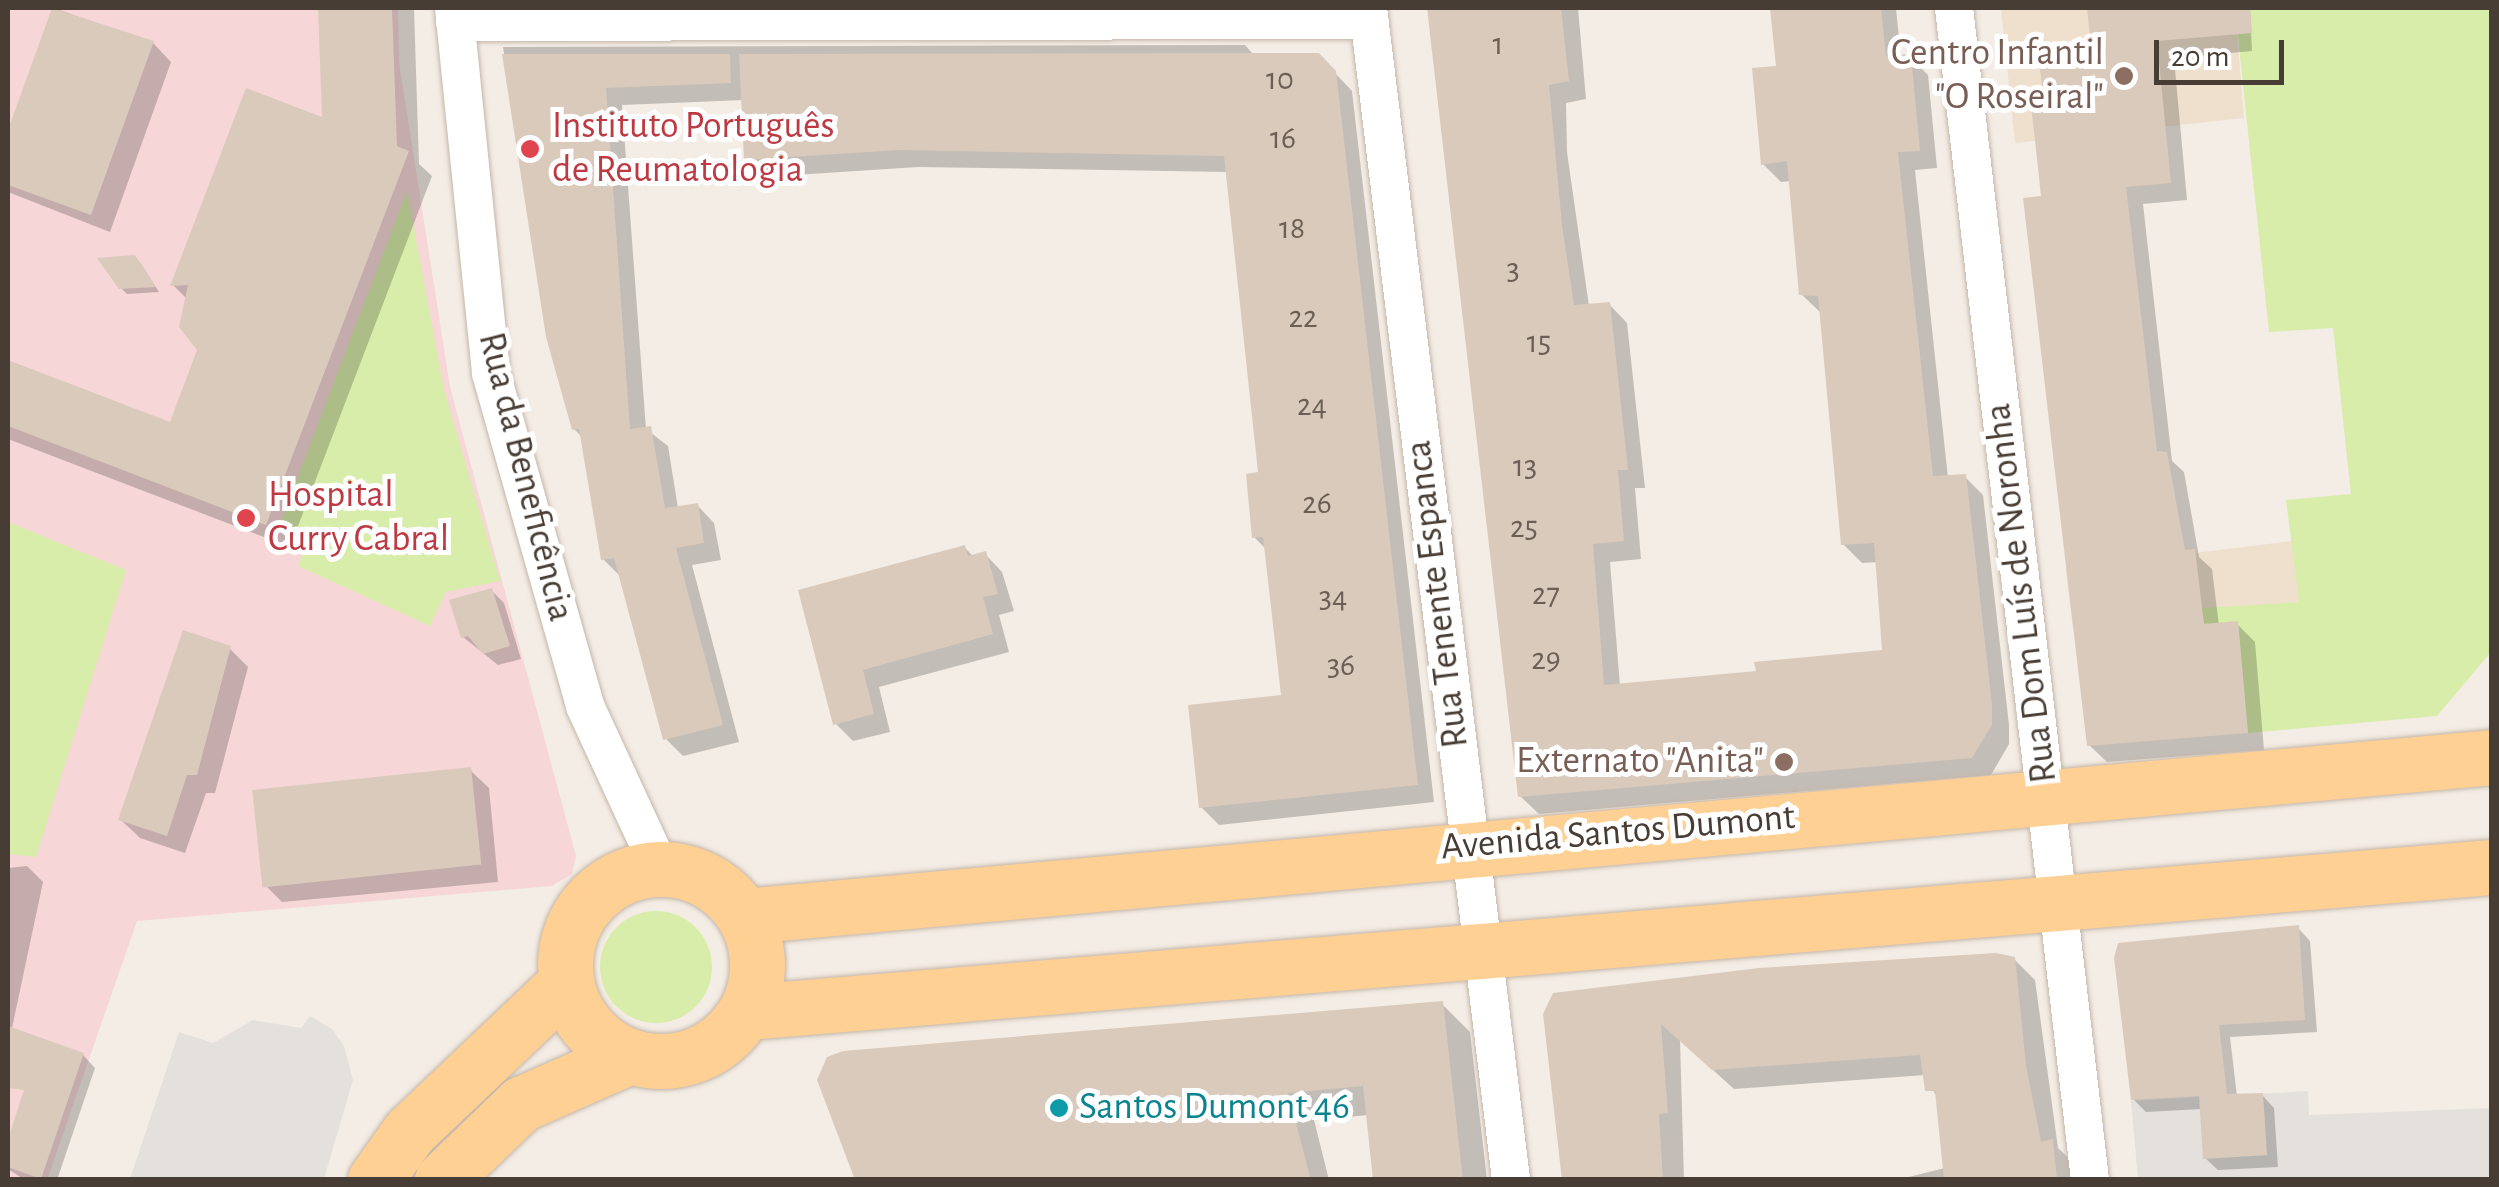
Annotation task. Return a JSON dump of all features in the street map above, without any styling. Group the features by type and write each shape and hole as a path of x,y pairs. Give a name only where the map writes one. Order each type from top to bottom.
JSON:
{"main road":[{"path":"2425,761 2492,727"},
{"name":"Avenida Santos Dumont","path":"745,916 1469,846 2492,757"},
{"path":"746,1012 2492,867"},
{"path":"660,868 693,873 722,890 745,916 757,947 757,981 746,1012 725,1038 696,1056 664,1062 630,1056 589,1028 566,983 567,939 576,918 598,892 627,874 660,868"},
{"path":"2433,873 2492,884"},
{"path":"376,1180 420,1120 566,983"},
{"path":"442,1180 521,1104 630,1056"}],"street":[{"name":"Rua Dom Luís de Noronha","path":"1954,8 2090,1180"},
{"path":"454,15 1369,14"},
{"name":"Rua Tenente Espanca","path":"1369,14 1511,1180"},
{"name":"Rua da Beneficência","path":"454,15 491,372 585,706 660,868"}],"shaded area":[{"name":"Hospital Curry Cabral","path":"8,8 398,8 399,62 450,387 576,856 572,874 552,886 137,921 47,1180 8,1179"},
{"name":"Centro Infantil \"O Roseiral\"","path":"2001,8 2235,8 2244,118 2015,143"},
{"path":"2292,541 2299,602 2073,629 2066,569"},
{"path":"310,1016 332,1029 344,1046 353,1080 324,1179 130,1179 179,1032 213,1043 253,1020 301,1028"},
{"path":"2308,1091 2309,1115 2491,1108 2491,1179 2138,1179 2131,1101"}],"green space":[{"path":"2235,8 2491,8 2491,652 2437,716 2248,733 2238,622 2202,624 2202,608 2299,602 2286,500 2351,494 2333,328 2269,332"},
{"path":"407,191 444,390 500,581 446,592 430,626 298,566 309,537 279,526"},
{"path":"8,522 126,570 36,857 8,854"},
{"path":"656,911 677,916 695,928 707,946 712,967 707,988 695,1006 677,1018 656,1023 635,1018 617,1006 605,988 600,967 605,946 617,928 635,916"}],"building":[{"path":"52,8 154,41 91,215 8,185 8,130"},
{"path":"318,8 392,8 397,146 409,151 266,525 8,426 8,360 170,422 197,350 179,327 188,285 170,286 246,88 322,117"},
{"path":"1427,8 1561,8 1569,81 1549,85 1562,225 1574,305 1610,302 1628,470 1618,470 1624,541 1593,544 1604,685 1756,671 1754,662 1882,650 1874,543 1841,545 1818,296 1799,295 1787,161 1761,165 1752,68 1776,66 1770,8 1881,8 1886,56 1911,54 1920,151 1898,152 1933,476 1966,474 1992,705 1992,725 1972,758 1518,797"},
{"path":"2087,8 2250,8 2252,33 2157,41 2171,183 2126,187 2157,451 2167,452 2185,550 2195,549 2204,624 2238,621 2248,733 2087,746 2023,198 2041,196 2030,95 2043,94 2040,69 2069,66 2067,50 2091,48"},
{"path":"1319,53 1336,71 1418,785 1199,808 1188,705 1281,695 1263,537 1252,538 1246,474 1258,472 1224,156 899,150 744,160 739,54"},
{"path":"502,54 730,54 731,83 606,88 630,429 651,426 665,508 698,503 704,543 676,548 723,725 663,740 614,558 601,560 579,429 572,430 546,337"},
{"path":"135,255 156,287 119,289 97,258"},
{"path":"965,545 968,556 986,551 998,594 983,597 993,634 863,670 874,714 833,725 798,590"},
{"path":"492,588 510,646 483,654 468,636 461,638 449,600"},
{"path":"183,630 231,646 197,775 187,775 167,836 118,820"},
{"path":"471,767 481,864 262,887 252,790"},
{"path":"2299,925 2305,1020 2219,1025 2227,1094 2263,1093 2267,1155 2203,1159 2199,1096 2131,1100 2114,958 2118,943"},
{"path":"1996,953 2015,957 2026,1065 2041,1142 2053,1139 2057,1180 1944,1180 1935,1091 1925,1091 1920,1055 1712,1070 1661,1024 1668,1113 1659,1114 1663,1180 1562,1180 1543,1014 1553,993 1759,968"},
{"name":"Santos Dumont 46","path":"1443,1001 1463,1180 1373,1180 1363,1086 1288,1093 1311,1180 855,1180 817,1080 827,1057 843,1051"},
{"path":"8,1026 84,1053 41,1179 8,1167 8,1139 24,1090 8,1088"}],"place":[{"name":"Centro Infantil \"O Roseiral\"","path":"2124,76"},
{"name":"Instituto Português de Reumatologia","path":"530,149"},
{"name":"Hospital Curry Cabral","path":"246,518"},
{"name":"Externato \"Anita\"","path":"1784,762"},
{"name":"Santos Dumont 46","path":"1059,1108"}]}
